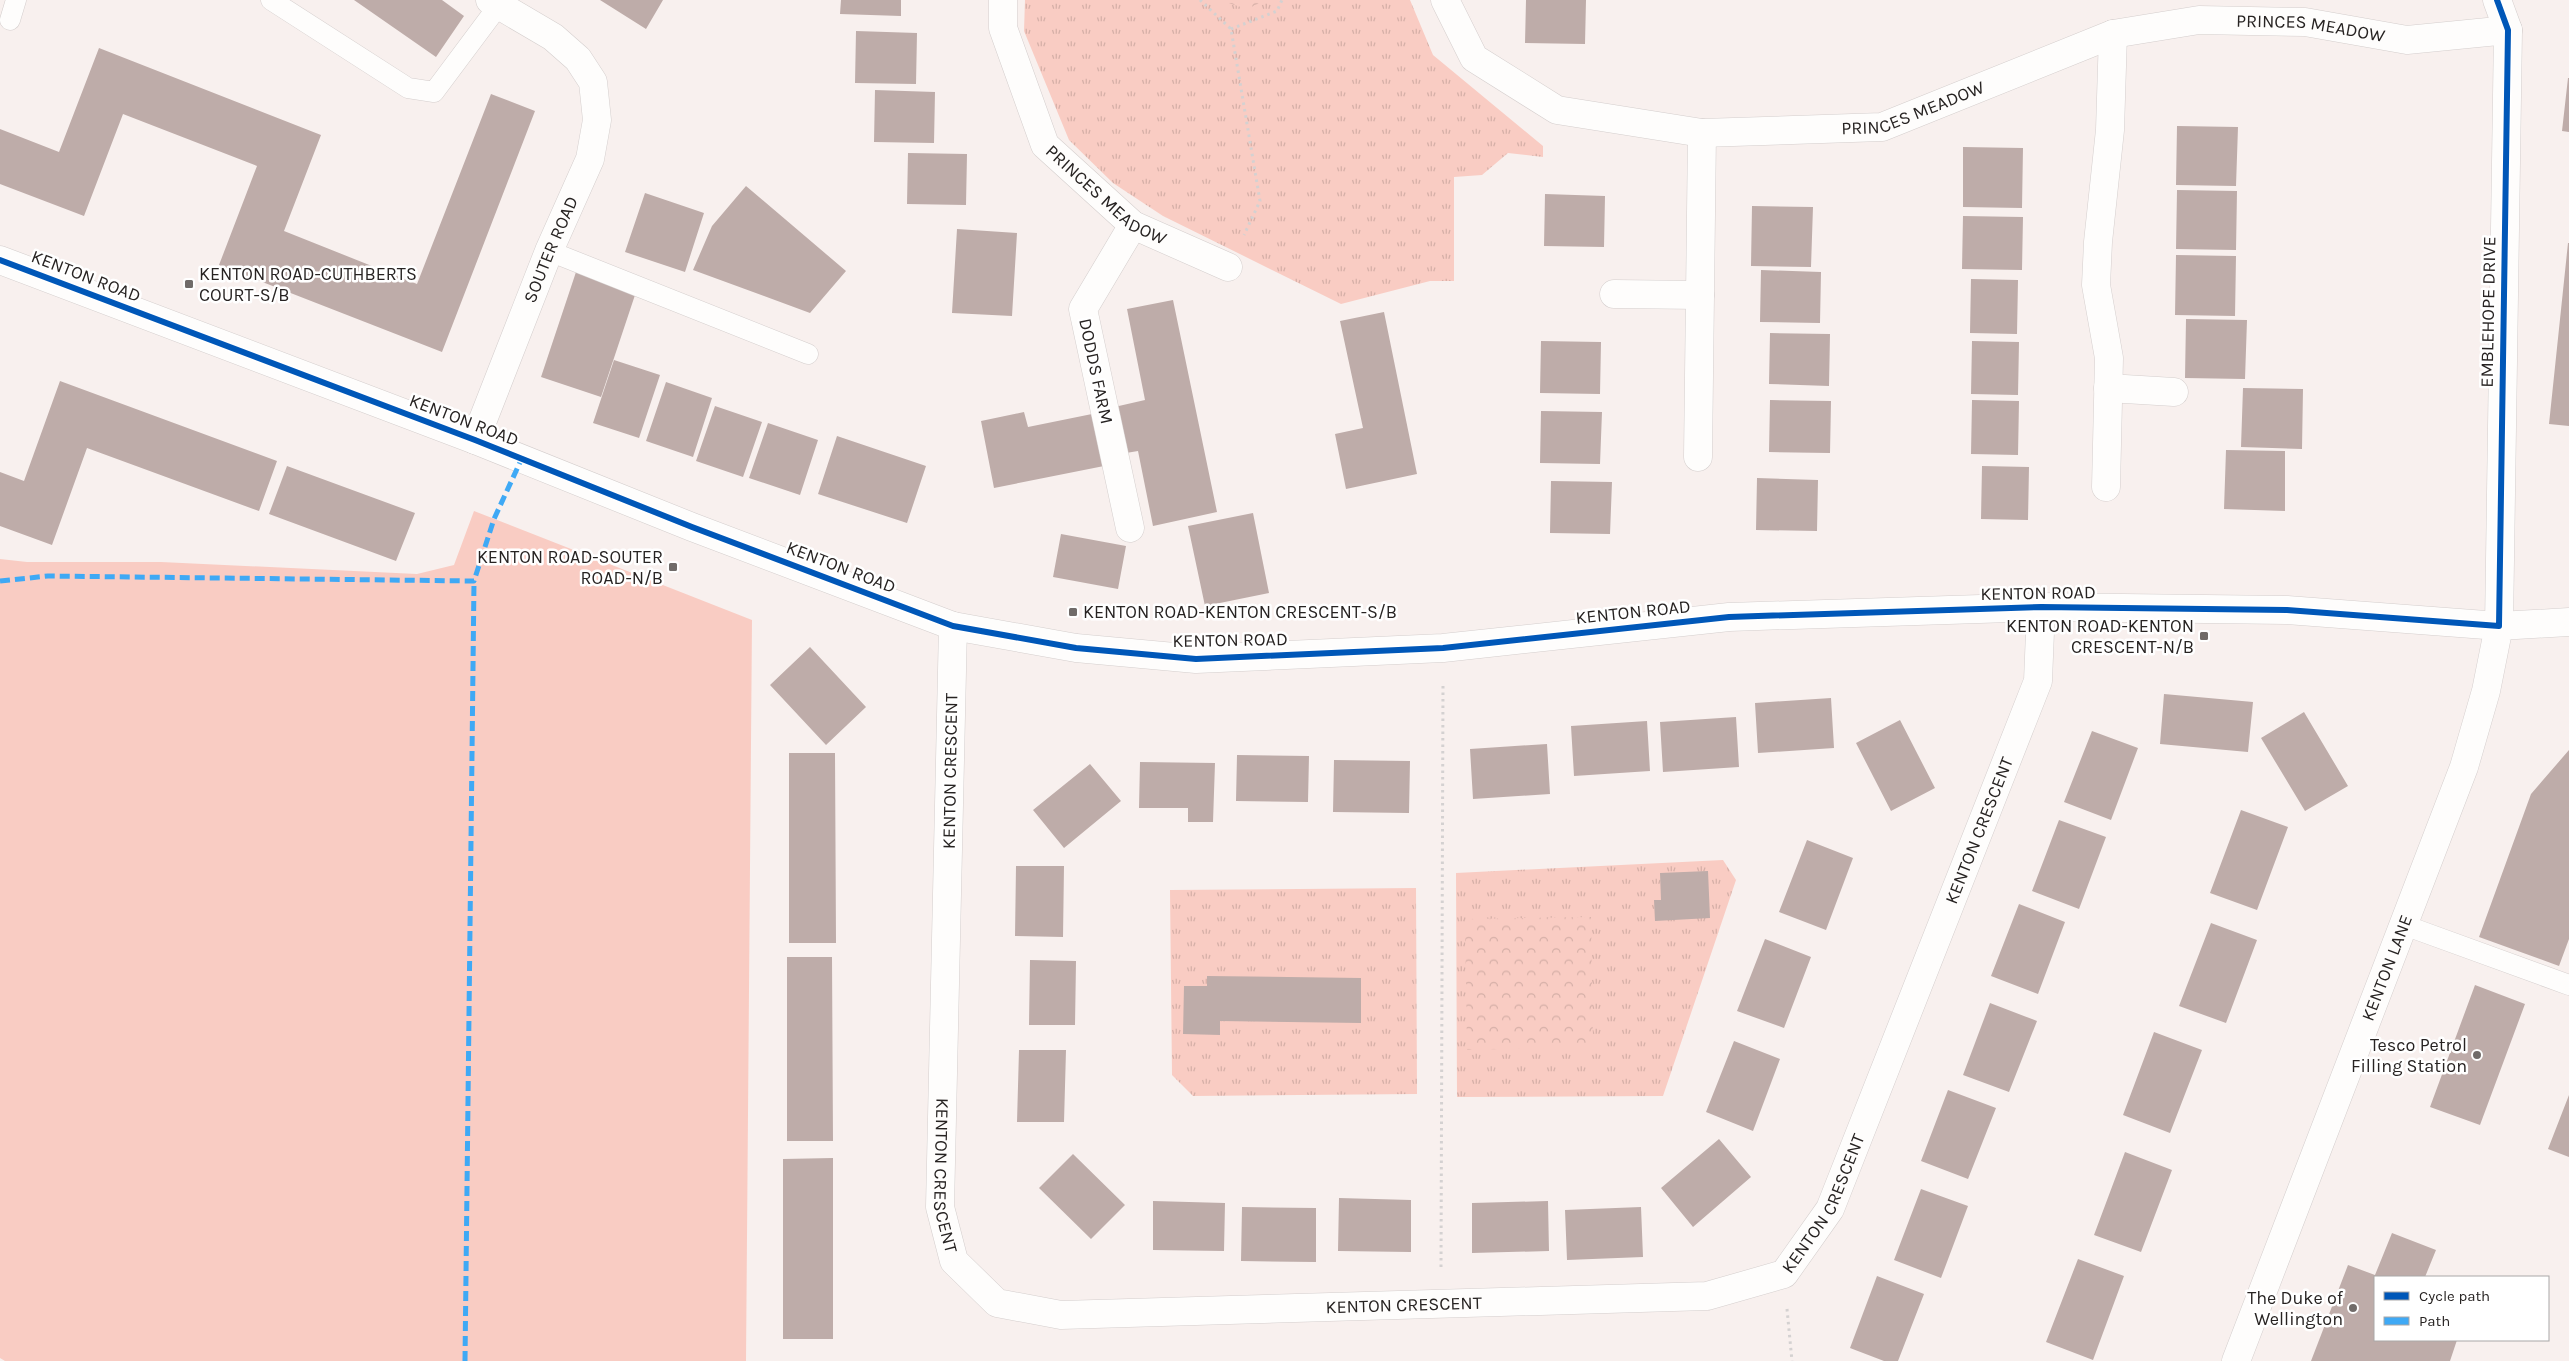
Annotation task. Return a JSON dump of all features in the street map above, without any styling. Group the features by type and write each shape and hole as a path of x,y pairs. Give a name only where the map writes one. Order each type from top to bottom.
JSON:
{"street":[{"name":"PRINCES MEADOW","path":"1003,0 1003,28 1044,145 1133,225 1228,267"},
{"name":"PRINCES MEADOW","path":"1446,0 1474,58 1557,110 1702,133 1882,127 2113,34 2199,20 2305,22 2407,40 2508,30"},
{"name":"EMBLEHOPE DRIVE","path":"2497,0 2508,30 2499,626"},
{"name":"SOUTER ROAD","path":"475,440 549,251 590,159 597,120 593,82 578,59 554,37 495,3"},
{"path":"2106,487 2109,358 2096,285 2098,242 2110,130 2113,34"},
{"path":"1698,457 1702,133"},
{"name":"DODDS FARM","path":"1130,528 1083,309 1133,225"},
{"name":"KENTON ROAD","path":"0,260 475,440 692,527 953,626 1076,648 1196,659 1443,648 1729,618 2041,607 2287,610 2499,626 2569,622"},
{"path":"1614,294 1700,295"},
{"path":"2108,388 2174,392"},
{"name":"KENTON CRESCENT","path":"953,626 940,1207 954,1261 997,1303 1061,1315 1441,1302 1707,1296 1784,1274 1830,1209 2038,681 2041,607"},
{"name":"KENTON LANE","path":"2236,1361 2464,767 2486,691 2499,626"}],"lane":[{"path":"10,20 16,0"},
{"path":"271,0 408,88 434,92 495,3"},
{"path":"549,251 808,354"},
{"path":"2404,925 2569,985"}],"path":[{"path":"1200,0 1231,29 1260,201 1228,267"},
{"path":"1231,29 1277,11 1282,0"},
{"path":"1441,1302 1443,648"},
{"path":"1784,1274 1792,1361"}],"green space":[{"path":"1025,0 1410,0 1433,55 1543,146 1543,157 1508,153 1482,175 1454,177 1454,281 1430,281 1341,304 1163,216 1113,183 1069,140 1024,31"},
{"path":"1219,0 1266,0 1247,9"},
{"path":"474,511 752,620 746,1361 5,1361 0,1358 0,559 27,562 161,562 417,574 454,565"},
{"path":"1723,860 1736,880 1663,1096 1457,1097 1456,873"},
{"path":"1416,888 1417,1094 1193,1096 1172,1075 1170,890"},
{"path":"1591,917 1593,1047 1467,1050 1465,919"}],"building":[{"path":"354,0 442,0 464,16 436,57"},
{"path":"600,0 663,0 646,29"},
{"path":"841,0 901,0 901,16 840,14"},
{"path":"1526,0 1586,0 1585,44 1525,43"},
{"path":"856,31 917,33 916,84 855,83"},
{"path":"99,48 321,135 284,231 417,284 491,94 535,111 442,352 219,265 257,166 123,114 84,216 0,184 0,129 59,152"},
{"path":"2569,78 2569,132 2562,131"},
{"path":"875,90 935,92 934,143 874,142"},
{"path":"2177,126 2238,127 2236,186 2176,185"},
{"path":"1963,147 2023,148 2022,208 1963,207"},
{"path":"908,153 967,154 966,205 907,204"},
{"path":"746,186 846,271 810,313 693,270 712,226"},
{"path":"2177,190 2237,191 2236,250 2176,249"},
{"path":"645,193 704,213 685,272 625,252"},
{"path":"1545,194 1605,196 1604,247 1544,246"},
{"path":"1752,206 1813,207 1811,267 1751,266"},
{"path":"1963,216 2023,217 2022,270 1962,269"},
{"path":"957,229 1017,233 1012,316 952,313"},
{"path":"2569,243 2569,426 2549,424"},
{"path":"2176,255 2236,256 2235,316 2175,315"},
{"path":"577,269 637,289 601,397 541,377"},
{"path":"1761,270 1821,272 1820,323 1760,322"},
{"path":"1971,279 2018,280 2017,334 1970,333"},
{"path":"1173,300 1217,512 1153,526 1138,451 1120,454 1110,408 1145,400 1127,309"},
{"path":"1384,312 1417,474 1346,489 1335,434 1363,428 1340,321"},
{"path":"2186,319 2247,320 2245,379 2185,378"},
{"path":"1770,333 1830,334 1829,386 1769,384"},
{"path":"1541,341 1601,342 1600,394 1540,393"},
{"path":"1972,341 2019,342 2018,395 1971,394"},
{"path":"614,360 660,375 639,438 593,423"},
{"path":"60,381 277,461 259,511 87,448 52,545 0,526 0,472 24,481"},
{"path":"666,382 712,398 693,457 646,441"},
{"path":"2243,388 2303,389 2302,449 2241,447"},
{"path":"1770,400 1831,401 1830,453 1769,452"},
{"path":"1972,400 2019,401 2018,455 1971,454"},
{"path":"715,406 762,422 743,477 696,461"},
{"path":"1541,411 1602,412 1600,464 1540,463"},
{"path":"1024,412 1028,427 1092,414 1104,466 994,488 981,421"},
{"path":"768,423 818,440 800,495 749,478"},
{"path":"837,436 926,466 907,523 818,494"},
{"path":"2226,450 2285,451 2285,511 2224,509"},
{"path":"287,466 415,513 396,561 269,514"},
{"path":"1982,466 2029,467 2028,520 1981,519"},
{"path":"1757,478 1818,480 1817,531 1756,530"},
{"path":"1551,481 1612,482 1610,534 1550,533"},
{"path":"1253,513 1269,593 1205,606 1188,526"},
{"path":"1061,534 1126,546 1118,589 1053,577"},
{"path":"810,647 866,707 826,745 770,685"},
{"path":"2164,694 2253,702 2248,752 2160,744"},
{"path":"1831,698 1834,748 1758,753 1755,703"},
{"path":"2304,712 2348,786 2305,811 2261,738"},
{"path":"1736,717 1739,767 1663,772 1660,722"},
{"path":"1900,720 1935,788 1891,811 1856,743"},
{"path":"1647,721 1650,771 1574,776 1571,726"},
{"path":"2092,731 2138,748 2111,820 2064,802"},
{"path":"1547,744 1550,794 1473,799 1470,749"},
{"path":"2569,750 2569,939 2559,966 2479,937 2531,794"},
{"path":"789,753 835,753 836,943 789,943"},
{"path":"1237,755 1309,756 1308,802 1236,801"},
{"path":"1334,760 1410,761 1409,813 1333,812"},
{"path":"1140,762 1215,763 1213,822 1188,822 1188,808 1139,808"},
{"path":"1090,764 1121,801 1064,848 1033,810"},
{"path":"2241,810 2288,827 2257,910 2210,893"},
{"path":"2059,820 2106,837 2079,909 2032,891"},
{"path":"1807,840 1853,858 1826,930 1779,912"},
{"path":"1016,866 1064,866 1063,937 1015,936"},
{"path":"1708,871 1710,918 1655,921 1654,900 1661,900 1660,873"},
{"path":"2019,904 2065,922 2038,994 1991,976"},
{"path":"2211,923 2257,940 2226,1023 2179,1006"},
{"path":"1765,939 1811,957 1784,1028 1737,1011"},
{"path":"787,957 832,957 833,1141 787,1141"},
{"path":"1030,960 1076,961 1075,1025 1029,1025"},
{"path":"1207,976 1361,978 1361,1023 1220,1021 1220,1035 1183,1034 1184,986 1207,986"},
{"name":"Tesco Petrol Filling Station","path":"2475,985 2525,1004 2480,1125 2430,1107"},
{"path":"1990,1003 2037,1021 2009,1092 1963,1075"},
{"path":"2154,1032 2202,1050 2170,1133 2123,1115"},
{"path":"1734,1041 1780,1059 1753,1131 1706,1112"},
{"path":"1019,1050 1066,1050 1064,1122 1017,1122"},
{"path":"1948,1090 1996,1108 1968,1179 1921,1161"},
{"path":"2569,1095 2569,1157 2548,1149"},
{"path":"1719,1139 1751,1177 1693,1227 1661,1188"},
{"path":"2125,1152 2172,1170 2141,1252 2094,1235"},
{"path":"1073,1154 1125,1205 1091,1239 1039,1188"},
{"path":"833,1158 833,1339 783,1339 783,1159"},
{"path":"1921,1189 1968,1206 1941,1278 1894,1260"},
{"path":"1339,1198 1411,1200 1411,1252 1338,1251"},
{"path":"1153,1201 1225,1203 1224,1251 1153,1250"},
{"path":"1548,1201 1549,1251 1472,1253 1472,1203"},
{"path":"1242,1207 1316,1208 1316,1262 1241,1261"},
{"path":"1641,1207 1643,1257 1567,1260 1565,1210"},
{"name":"The Duke of Wellington","path":"2392,1233 2436,1250 2425,1276 2374,1276 2374,1341 2457,1341 2450,1361 2311,1361 2348,1265 2375,1275"},
{"path":"2078,1259 2124,1276 2093,1360 2046,1342"},
{"path":"1877,1276 1924,1294 1898,1361 1884,1361 1850,1348"}],"marked path":[{"path":"0,581 48,576 474,581 494,519 522,458"},
{"path":"465,1361 474,581"}],"cycle path":[{"path":"0,260 475,440 692,527 953,626 1076,648 1196,659 1443,648 1729,617 2041,607 2287,610 2499,626 2508,30 2497,0"}],"place":[{"name":"KENTON ROAD-CUTHBERTS COURT-S/B","path":"189,284"},
{"name":"KENTON ROAD-SOUTER ROAD-N/B","path":"673,567"},
{"name":"KENTON ROAD-KENTON CRESCENT-S/B","path":"1073,612"},
{"name":"KENTON ROAD-KENTON CRESCENT-N/B","path":"2204,636"},
{"name":"Tesco Petrol Filling Station","path":"2477,1055"},
{"name":"The Duke of Wellington","path":"2353,1308"}]}
